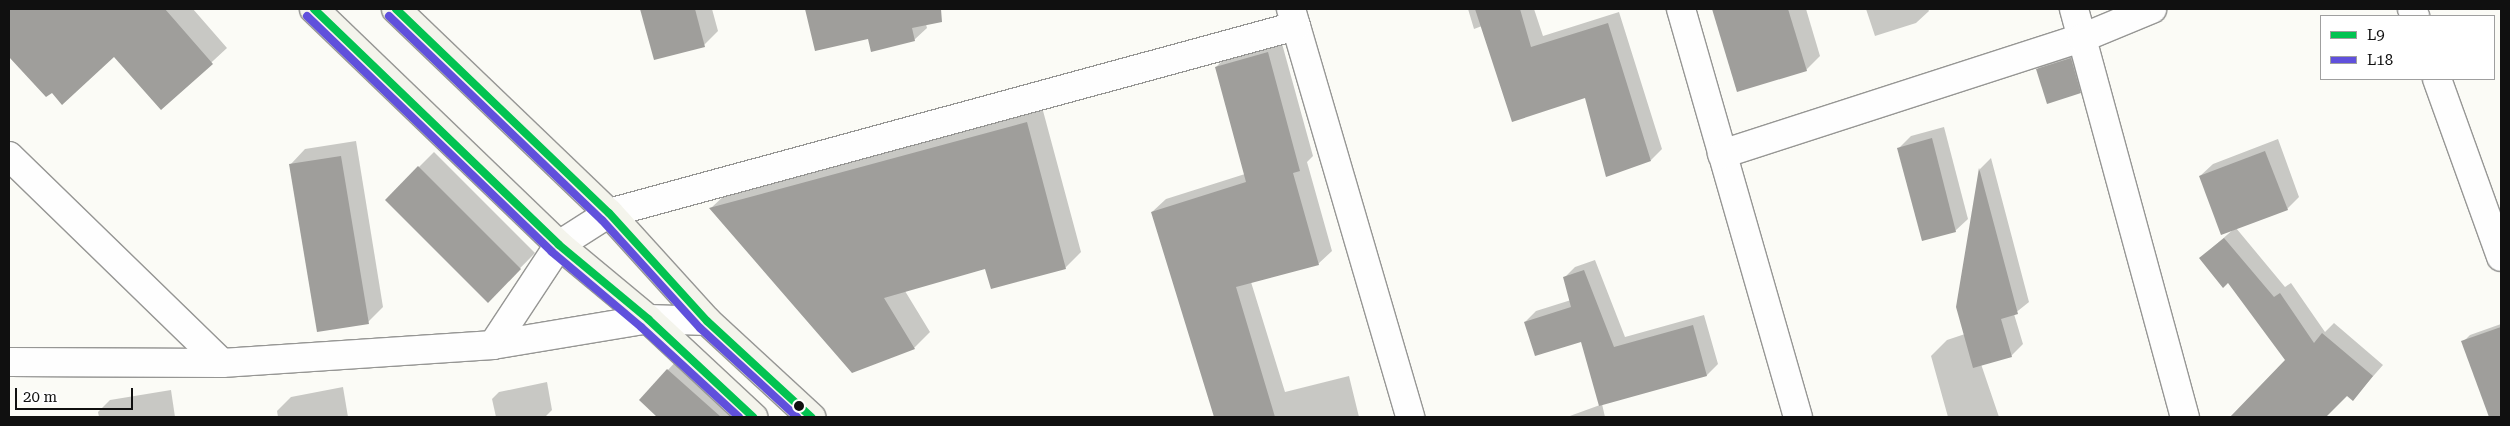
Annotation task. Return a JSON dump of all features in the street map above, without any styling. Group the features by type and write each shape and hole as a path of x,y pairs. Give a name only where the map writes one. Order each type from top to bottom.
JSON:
{"main road":[{"path":"314,9 559,245 648,318 753,417"},
{"path":"396,9 609,213 707,321 811,417"}],"street":[{"path":"1681,9 1798,417"},
{"path":"2074,9 2185,417"},
{"path":"1722,154 2082,38 2152,9"},
{"path":"493,345 559,245 609,213 1293,17 1410,417"},
{"path":"2437,80 2501,257"},
{"path":"9,156 222,363"},
{"path":"9,362 222,363 493,345 648,318 707,321"}],"building":[{"path":"9,9 165,9 213,64 161,110 114,57 62,105 52,93 46,97 9,57"},
{"path":"640,9 695,9 705,47 654,60"},
{"path":"805,9 941,9 942,22 912,28 915,41 871,52 868,39 815,51"},
{"path":"1475,9 1520,9 1531,47 1608,23 1651,161 1606,177 1585,98 1512,122"},
{"path":"1712,9 1788,9 1807,71 1737,92"},
{"path":"1268,52 1300,171 1293,173 1319,265 1236,287 1275,417 1214,417 1151,212 1246,182 1215,67"},
{"path":"2071,58 2081,93 2047,104 2036,69"},
{"path":"1027,122 1066,269 991,289 985,269 884,298 915,349 852,373 709,208"},
{"path":"1932,138 1956,232 1922,241 1897,148"},
{"path":"2265,151 2288,210 2221,235 2199,176"},
{"path":"341,156 369,324 317,332 289,164"},
{"path":"418,166 521,269 488,303 385,200"},
{"path":"1979,168 2018,314 2001,319 2012,357 1973,368 1956,307"},
{"path":"2224,238 2274,297 2280,293 2314,343 2322,333 2373,376 2353,401 2347,396 2326,417 2230,417 2285,360 2228,283 2223,288 2199,258"},
{"path":"1584,270 1614,347 1693,325 1707,376 1599,406 1581,342 1535,356 1524,322 1571,307 1563,277"},
{"path":"2501,327 2501,417 2489,417 2461,341"},
{"path":"667,369 721,417 657,417 639,400"}],"transit line":[{"name":"L9","path":"314,9 559,245 648,319 753,417"},
{"name":"L9","path":"396,9 609,213 707,321 811,417"},
{"name":"L18","path":"307,16 552,252 641,327 739,417"},
{"name":"L18","path":"389,16 602,220 700,328 797,417"}]}
